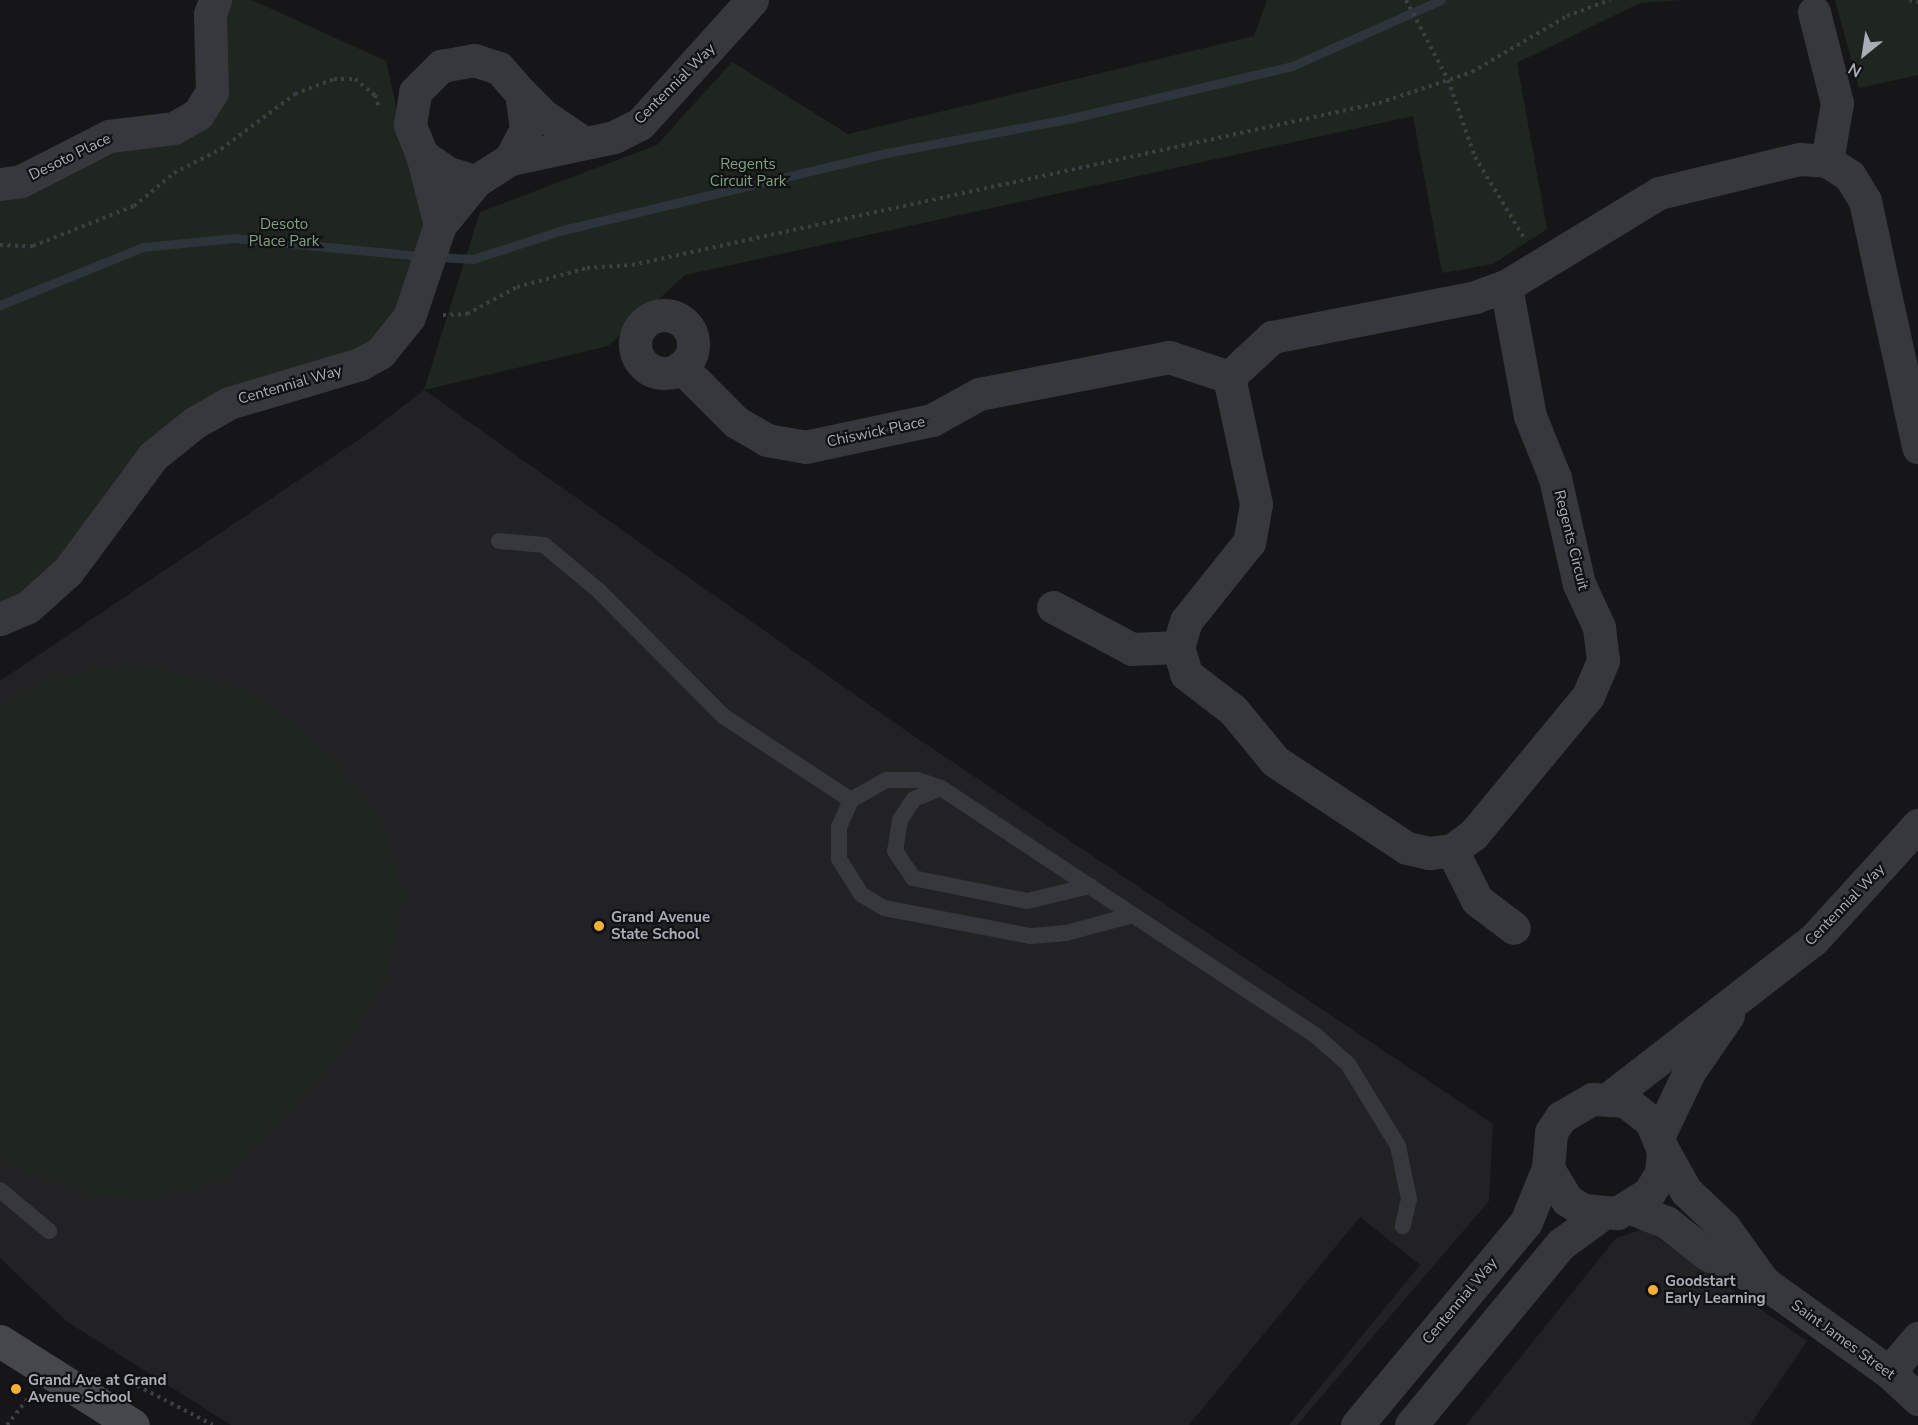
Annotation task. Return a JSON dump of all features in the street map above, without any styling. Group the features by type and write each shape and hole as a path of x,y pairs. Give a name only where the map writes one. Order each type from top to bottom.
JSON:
{"street":[{"name":"Desoto Place","path":"0,184 21,181 109,136 174,128 198,114 212,92 210,14 215,0"},
{"name":"Centennial Way","path":"0,619 28,606 68,571 153,456 194,423 230,403 360,364 380,353 409,317 433,306 437,235 476,181 510,159 581,141 614,137 640,124 752,0"},
{"path":"1814,12 1837,103 1827,161"},
{"path":"437,235 422,155 410,125 415,92 441,66 474,60 499,68 543,115 581,141"},
{"name":"Centennial Way","path":"510,159 526,129 521,93"},
{"path":"422,155 448,173 476,181"},
{"path":"1514,928 1477,900 1452,850 1429,853 1407,848 1275,761 1233,710 1186,674 1178,646 1186,621 1249,542 1256,504 1229,377 1272,337 1475,297 1506,286 1659,193 1800,159 1827,161 1850,176 1865,201 1918,447"},
{"name":"Regents Circuit","path":"1452,850 1473,835 1588,696 1604,660 1599,627 1579,584 1555,478 1530,416 1506,286"},
{"name":"Chiswick Place","path":"681,367 736,422 767,440 805,447 932,420 979,394 1169,357 1229,377"},
{"path":"1053,607 1132,649 1178,646"},
{"name":"Centennial Way","path":"1357,1425 1526,1222 1548,1168 1549,1141 1561,1117 1592,1099 1609,1098 1680,1040 1737,1000 1813,940 1918,825"},
{"name":"Centennial Way","path":"1411,1425 1561,1244 1649,1193 1660,1173 1661,1143 1689,1072 1737,1000"},
{"path":"1609,1098 1640,1109 1661,1143"},
{"name":"Saint James Street","path":"1661,1143 1686,1191 1724,1227 1765,1284"},
{"path":"1548,1168 1567,1200 1616,1211"},
{"name":"Saint James Street","path":"1616,1211 1666,1222 1707,1254 1765,1284 1889,1372 1918,1399"},
{"path":"1889,1372 1918,1338"},
{"path":"0,1341 133,1425"}],"lane":[{"path":"499,541 544,545 598,590 723,716 852,800"},
{"path":"1133,915 1066,933 1030,936 884,908 861,894 839,859 839,827 852,800 886,780 918,780 941,788 1316,1035 1348,1064 1398,1146 1410,1199 1403,1226"},
{"path":"941,788 914,799 900,820 895,851 913,878 1027,900 1090,886"},
{"path":"0,1190 49,1231"}],"path":[{"path":"1406,0 1422,26 1448,80 1475,157 1541,264"},
{"path":"437,326 433,306 467,314 517,287 587,268 632,265 1379,103 1472,72 1567,16 1610,0"},
{"path":"1909,0 1918,2"},
{"path":"0,245 33,246 134,206 174,173 221,149 295,94 334,79 355,79 375,95 381,115"}],"shaded area":[{"name":"Grand Avenue State School","path":"424,390 902,728 1493,1124 1489,1201 1297,1425 1289,1425 1420,1265 1360,1217 1189,1425 231,1425 66,1321 0,1258 0,681 367,434"},
{"name":"Goodstart Early Learning","path":"1644,1229 1807,1341 1750,1425 1466,1425 1616,1238"}],"green space":[{"name":"Desoto Place Park","path":"215,0 252,0 386,61 400,124 440,225 396,336 230,403 119,498 0,619 0,184 198,114"},
{"name":"Regents Circuit Park","path":"1267,0 1684,0 1640,3 1517,63 1547,229 1493,264 1442,273 1413,116 685,275 608,346 424,390 480,212 657,145 732,62 848,134 1254,36"},
{"path":"1835,0 1918,0 1918,75 1859,88"},
{"path":"134,663 247,690 287,717 337,765 382,824 403,895 388,974 336,1059 224,1180 146,1199 85,1194 0,1160 0,706 50,679"}],"waterway":[{"path":"436,257 473,259 563,230 886,153 1068,119 1292,66 1441,0"},
{"path":"0,305 143,247 234,238 422,256"}],"place":[{"name":"Grand Avenue State School","path":"599,926"},
{"name":"Goodstart Early Learning","path":"1653,1290"},
{"name":"Grand Ave at Grand Avenue School","path":"16,1389"}]}
